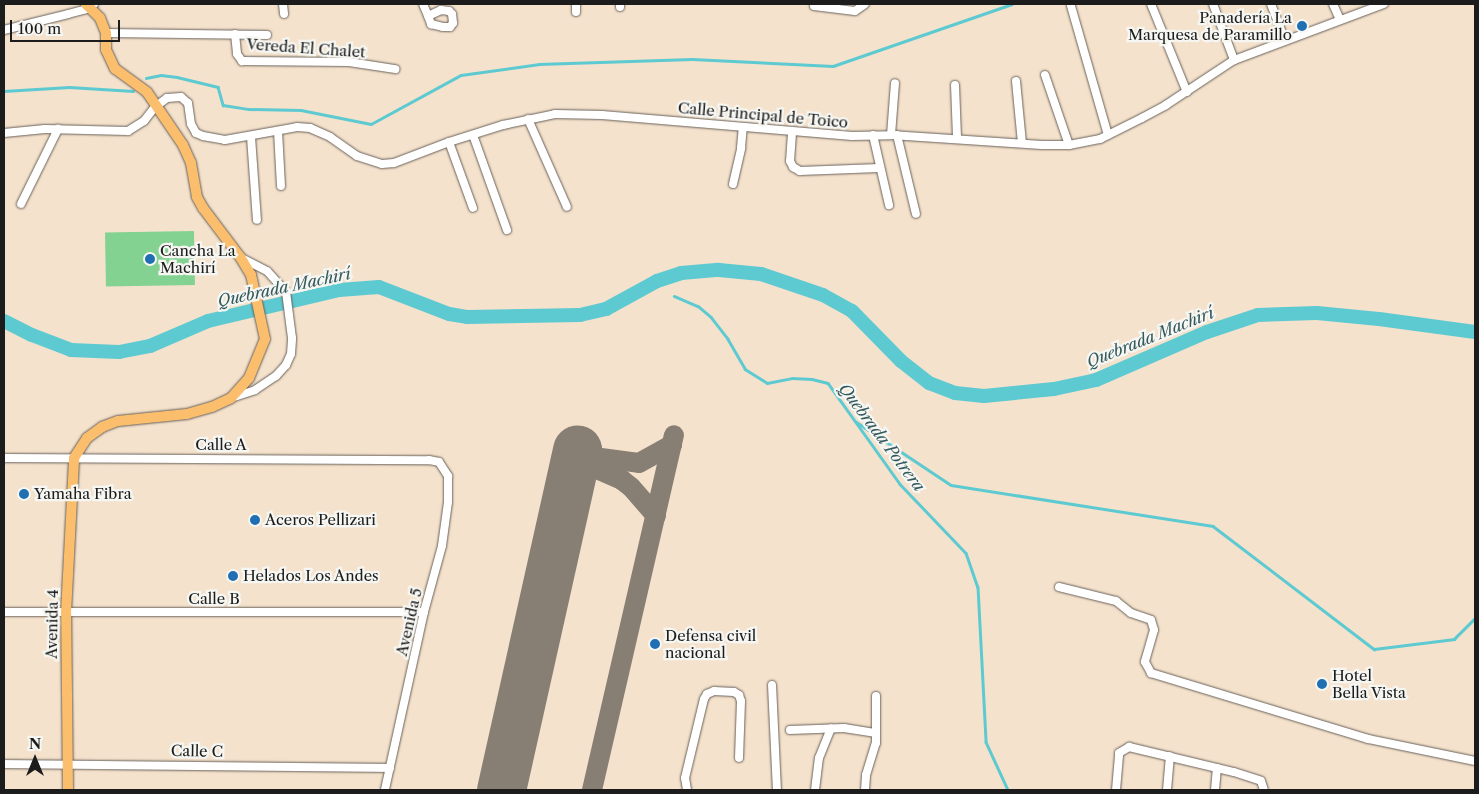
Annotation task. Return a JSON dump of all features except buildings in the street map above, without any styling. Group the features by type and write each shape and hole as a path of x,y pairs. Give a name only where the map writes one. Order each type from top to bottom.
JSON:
{"main road":[{"path":"74,458 87,438 102,427 118,421 187,414 212,407 231,398 249,378 265,339 251,276 240,256 203,208 197,197 191,163 183,146 155,107 147,92 115,69 106,50 106,33 100,18 90,5"},
{"name":"Avenida 4","path":"68,790 66,613 74,458"}],"street":[{"path":"283,4 284,14"},
{"path":"423,4 428,16"},
{"path":"576,4 576,12"},
{"path":"814,6 855,11 865,4"},
{"path":"1151,4 1187,92"},
{"path":"1214,4 1234,60"},
{"path":"1271,4 1285,40"},
{"path":"1333,4 1340,20"},
{"name":"Calle Principal de Toico","path":"155,107 167,98 181,98 188,103 192,124 196,133 211,139 225,140 251,137 297,127 310,128 330,137 357,156 382,164 394,163 449,142 528,119 555,114 579,113 792,132 894,135 1069,145 1100,139 1108,135 1166,105 1234,60 1384,4"},
{"path":"4,30 90,5"},
{"path":"1071,6 1108,135"},
{"name":"Vereda El Chalet","path":"106,33 268,34"},
{"name":"Vereda El Chalet","path":"235,34 237,54 242,61 348,62 395,69"},
{"path":"1045,75 1069,145"},
{"path":"1016,81 1022,143"},
{"path":"894,83 894,135 916,214"},
{"path":"956,85 957,138"},
{"path":"4,133 58,129 128,131 136,129 155,107"},
{"path":"528,119 567,207"},
{"path":"733,184 741,148 743,127"},
{"path":"21,204 58,129"},
{"path":"278,131 281,186"},
{"path":"792,132 790,161 793,167 800,171 879,168"},
{"path":"473,135 507,230"},
{"path":"873,135 879,168 889,205"},
{"path":"251,137 257,220"},
{"path":"449,142 473,208"},
{"path":"231,398 266,385 286,365 291,354 291,321 286,292 267,271 240,256"},
{"name":"Calle A","path":"4,458 419,460 439,462"},
{"name":"Avenida 5","path":"386,790 424,612 442,546 448,502 448,476 439,462"},
{"path":"1060,587 1116,601 1131,613 1151,620 1154,630 1145,662 1152,673 1368,739 1475,761"},
{"name":"Calle B","path":"4,612 424,612"},
{"path":"772,686 777,790"},
{"path":"687,790 685,778 704,699 707,694 714,691 734,692 739,695 741,701 739,758"},
{"path":"865,790 866,775 875,750 876,696"},
{"path":"790,730 831,728 875,733"},
{"path":"815,790 819,758 831,728"},
{"path":"1116,790 1118,757 1124,748 1138,748 1261,781 1264,790"},
{"path":"1167,790 1170,756"},
{"name":"Calle C","path":"4,764 68,763 390,768"},
{"path":"1215,790 1217,768"}],"green space":[{"name":"Cancha La Machirí","path":"194,231 195,285 106,287 105,233"}],"waterway":[{"path":"146,78 161,75 218,87 223,105 249,109 301,110 371,124 461,75 539,64 692,59 833,66 1012,4"},
{"path":"4,91 69,87 133,91"},
{"name":"Quebrada Machirí","path":"4,321 32,335 71,350 119,352 150,346 208,321 339,290 379,287 449,314 467,317 580,315 606,309 657,281 681,273 719,270 761,274 823,295 852,311 901,361 929,383 955,393 984,396 1054,389 1096,380 1207,332 1258,315 1317,313 1475,332"},
{"name":"Quebrada Potrera","path":"674,296 698,306 711,317 728,339 745,369 767,383 792,378 812,379 828,383 900,484 966,553 978,587 986,742 1008,790"},
{"path":"855,421 951,485 1213,526 1374,649 1454,639 1475,618"}],"taxiway":[{"path":"592,790 674,435"},
{"path":"586,456 639,463 672,445"},
{"path":"574,459 622,480 631,487 656,516"}],"runway":[{"path":"501,790 577,449"}],"place":[{"name":"Panadería La Marquesa de Paramillo","path":"1302,26"},
{"name":"Cancha La Machirí","path":"150,259"},
{"name":"Yamaha Fibra","path":"24,494"},
{"name":"Aceros Pellizari","path":"255,520"},
{"name":"Helados Los Andes","path":"233,576"},
{"name":"Defensa civil nacional","path":"655,644"},
{"name":"Hotel Bella Vista","path":"1322,684"}]}
